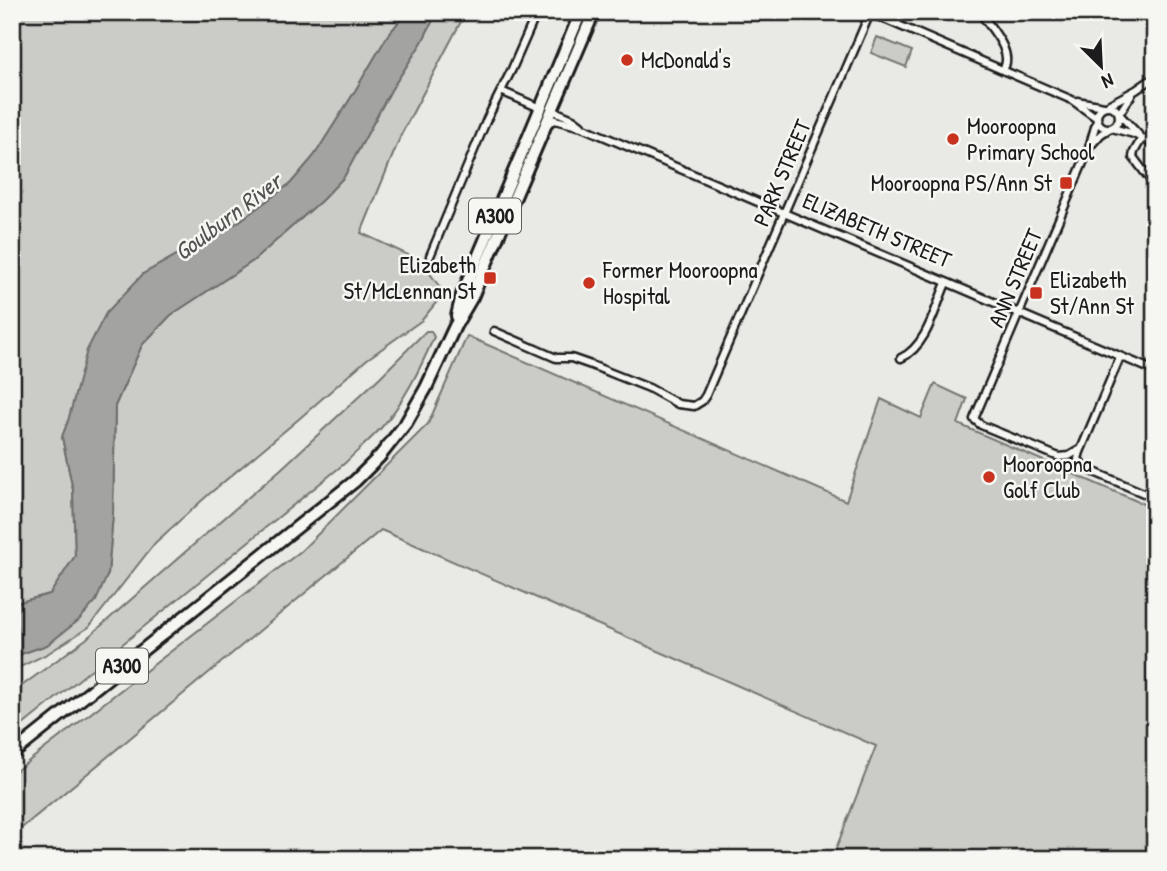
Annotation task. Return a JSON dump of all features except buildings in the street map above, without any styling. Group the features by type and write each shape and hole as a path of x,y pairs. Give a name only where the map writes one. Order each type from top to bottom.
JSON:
{"highway":[{"name":"A300","path":"12,754 328,504 380,456 406,423 472,297 545,126 546,109 581,12"},
{"name":"A300","path":"455,326 462,295 546,109 594,12"}],"street":[{"path":"430,256 487,119 537,12"},
{"path":"894,23 909,12"},
{"path":"981,12 1006,51 1006,65 1003,70"},
{"path":"869,13 1072,100 1114,107 1142,138"},
{"name":"PARK STREET","path":"494,331 555,357 576,359 649,388 680,404 694,406 704,400 869,13"},
{"path":"1097,119 1099,111 1155,77"},
{"name":"ELIZABETH STREET","path":"501,90 573,119 583,127"},
{"path":"1110,129 1118,124 1120,114 1136,90"},
{"path":"1072,100 1097,119 1101,126 1120,130 1155,145"},
{"name":"ANN STREET","path":"1080,453 1058,456 981,425 974,419 1088,151 1097,119"},
{"name":"ELIZABETH STREET","path":"545,126 555,120 583,127 1155,371"},
{"name":"ANN STREET","path":"1088,151 1097,137 1110,129"},
{"path":"1142,138 1133,157 1155,186"},
{"path":"901,358 917,347 946,283"},
{"path":"1120,356 1080,453 1081,464 1155,498"}],"shaded area":[{"path":"12,12 407,12 388,35 314,156 291,183 237,223 143,274 62,437 73,490 75,556 50,594 12,604"},
{"path":"407,12 437,12 344,177 253,261 171,315 142,345 115,406 113,514 108,574 96,601 79,620 47,645 12,657 12,604 50,594 75,556 73,490 62,437 87,350 106,313 143,274 237,223 291,183 314,156 388,35"},
{"path":"437,12 466,12 401,135 361,233 421,261 444,293 422,320 366,360 155,543 89,627 47,654 12,671 12,657 47,645 108,574 113,514 115,406 142,345 171,315 253,261 344,177"},
{"path":"877,37 912,51 906,67 871,53"},
{"path":"426,331 431,331 434,337 417,373 397,407 372,437 345,463 12,734 12,693 86,639 281,469"},
{"name":"Mooroopna Golf Club","path":"467,336 846,501 881,399 921,418 935,384 967,399 958,424 1155,509 1155,859 832,859 876,746 381,530 12,836 12,774 301,551 428,424"}],"place":[{"name":"McDonald's","path":"627,60"},
{"name":"Mooroopna Primary School","path":"953,139"},
{"name":"Mooroopna PS/Ann St","path":"1066,183"},
{"name":"Elizabeth St/McLennan St","path":"490,278"},
{"name":"Former Mooroopna Hospital","path":"589,283"},
{"name":"Elizabeth St/Ann St","path":"1036,293"},
{"name":"Mooroopna Golf Club","path":"989,477"}],"water label":[{"name":"Goulburn River","path":"228,217"}]}
